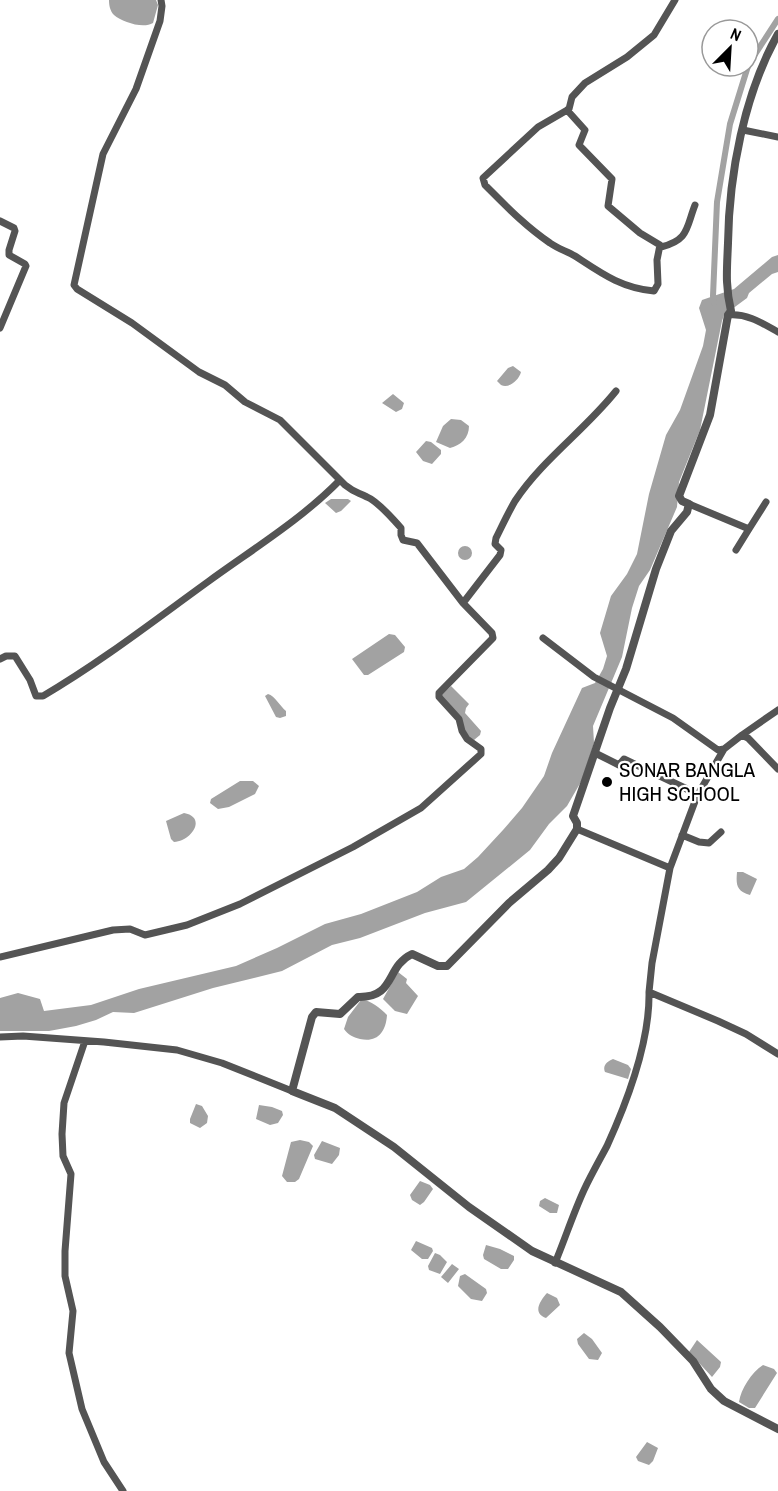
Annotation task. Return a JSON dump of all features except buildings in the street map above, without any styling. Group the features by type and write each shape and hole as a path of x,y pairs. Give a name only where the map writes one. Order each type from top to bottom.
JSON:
{"street":[{"path":"0,957 113,930 130,929 145,934 187,925 240,904 353,847 421,808 482,754 481,749 467,739 459,719 439,697 439,693 494,638 492,633 463,603 417,543 403,540 400,535 401,528 396,522 369,497 356,494 340,480 280,420 245,402 225,385 199,372 132,323 74,285 103,154 140,80 160,21 161,0"},
{"path":"661,247 657,260 659,279 657,288 650,291 626,286 553,245 515,217 483,181 484,176 537,128 567,110 572,97 585,83 627,57 654,35 675,0"},
{"path":"749,529 688,504 679,496 710,415 730,313 726,290 730,199 743,130 756,81 778,34"},
{"path":"567,110 585,130 579,145 612,179 608,206 661,247"},
{"path":"743,130 778,137"},
{"path":"661,247 677,242 683,237 695,205"},
{"path":"0,221 14,228 15,231 9,255 26,266 0,328"},
{"path":"730,313 751,317 778,332"},
{"path":"463,603 500,555 501,550 495,543 496,538 516,500 545,465 616,391"},
{"path":"0,659 15,656 30,680 36,696 43,696 258,546 326,494 340,480"},
{"path":"736,550 766,502"},
{"path":"292,1090 312,1017 316,1012 340,1014 358,997 371,998 381,993 399,965 412,954 438,966 447,966 509,903 559,858 577,829 573,816 656,569 671,531 687,512 688,504"},
{"path":"543,638 594,677 673,718 718,750 778,710"},
{"path":"742,735 748,738 778,769"},
{"path":"555,1263 583,1192 607,1145 636,1066 650,1013 652,963 670,868 698,796 724,748"},
{"path":"595,753 619,765 624,759 698,796"},
{"path":"577,829 670,868"},
{"path":"682,835 699,842 709,843 721,832"},
{"path":"650,992 746,1034 778,1054"},
{"path":"0,1037 85,1041 177,1050 222,1064 335,1108 394,1147 469,1207 532,1251 621,1292 660,1327 693,1362 711,1389 724,1401 778,1429"},
{"path":"85,1041 64,1103 62,1134 63,1156 71,1174 65,1251 65,1276 73,1311 69,1353 82,1409 104,1462 123,1491"}],"shaded area":[{"path":"109,0 156,0 158,5 153,23 138,25 118,18 110,8"},
{"path":"778,255 778,272 772,274 749,293 747,298 724,315 700,430 679,482 677,507 650,570 639,586 622,657 593,726 594,743 582,780 567,806 549,824 530,850 466,902 425,913 360,938 332,945 282,971 213,988 134,1013 113,1012 76,1026 49,1031 0,1031 0,998 18,993 40,999 44,1011 91,1005 139,989 236,966 325,924 361,914 417,892 441,877 464,869 478,857 522,808 544,776 582,688 595,683 603,669 607,656 600,633 611,596 627,574 637,554 649,494 666,435 680,410 703,346 706,330 699,308 702,300 734,289 772,257"},
{"path":"513,366 521,372 518,378 510,385 501,385 497,381 508,368"},
{"path":"393,394 404,403 402,409 396,412 382,403"},
{"path":"451,419 461,420 469,426 464,440 450,448 436,442 443,426"},
{"path":"426,441 441,450 441,454 432,464 423,461 416,452"},
{"path":"331,499 351,501 336,513 325,503"},
{"path":"465,546 470,548 472,553 470,558 465,560 460,558 458,553 460,548"},
{"path":"389,634 395,635 405,647 404,652 368,675 364,675 352,659"},
{"path":"451,686 469,704 465,713 481,731 474,740 470,738 441,695"},
{"path":"268,694 286,711 286,716 276,717 265,696"},
{"path":"240,781 253,781 259,786 255,794 229,807 218,809 210,803 211,799"},
{"path":"184,813 191,815 196,824 186,838 174,842 166,821"},
{"path":"737,872 743,872 757,879 750,895 738,886"},
{"path":"398,972 407,979 406,983 418,996 407,1014 395,1011 383,999"},
{"path":"361,1000 372,1003 387,1015 385,1026 376,1038 360,1039 344,1029 348,1017"},
{"path":"613,1059 628,1065 631,1069 628,1079 605,1072 605,1065"},
{"path":"196,1104 202,1106 208,1116 207,1123 200,1128 190,1123"},
{"path":"259,1105 282,1111 283,1115 278,1123 270,1125 256,1119"},
{"path":"300,1140 309,1142 313,1146 299,1179 295,1182 287,1182 282,1176 291,1142"},
{"path":"322,1141 340,1148 339,1155 332,1164 315,1159 314,1155"},
{"path":"420,1181 430,1185 433,1189 420,1205 412,1200 410,1195"},
{"path":"545,1198 559,1205 557,1213 550,1213 539,1206 540,1201"},
{"path":"416,1241 432,1248 433,1251 428,1259 422,1259 411,1250"},
{"path":"486,1245 514,1256 508,1269 501,1269 484,1259"},
{"path":"435,1253 447,1262 440,1274 429,1270 428,1266"},
{"path":"452,1264 459,1269 448,1283 441,1277"},
{"path":"465,1274 486,1289 487,1293 482,1301 471,1299 458,1286 460,1276"},
{"path":"547,1293 557,1298 560,1305 546,1318 538,1310"},
{"path":"584,1333 592,1339 602,1353 598,1360 589,1359 578,1344 577,1339"},
{"path":"697,1340 721,1362 712,1377 689,1352"},
{"path":"763,1365 774,1369 777,1373 755,1408 749,1408 739,1402 740,1397 751,1377"},
{"path":"647,1442 658,1448 649,1465 638,1461 636,1457"}],"waterway":[{"path":"760,47 778,19"},
{"path":"714,303 717,202 730,124 744,78"}],"place":[{"name":"SONAR BANGLA HIGH SCHOOL","path":"607,782"}]}
